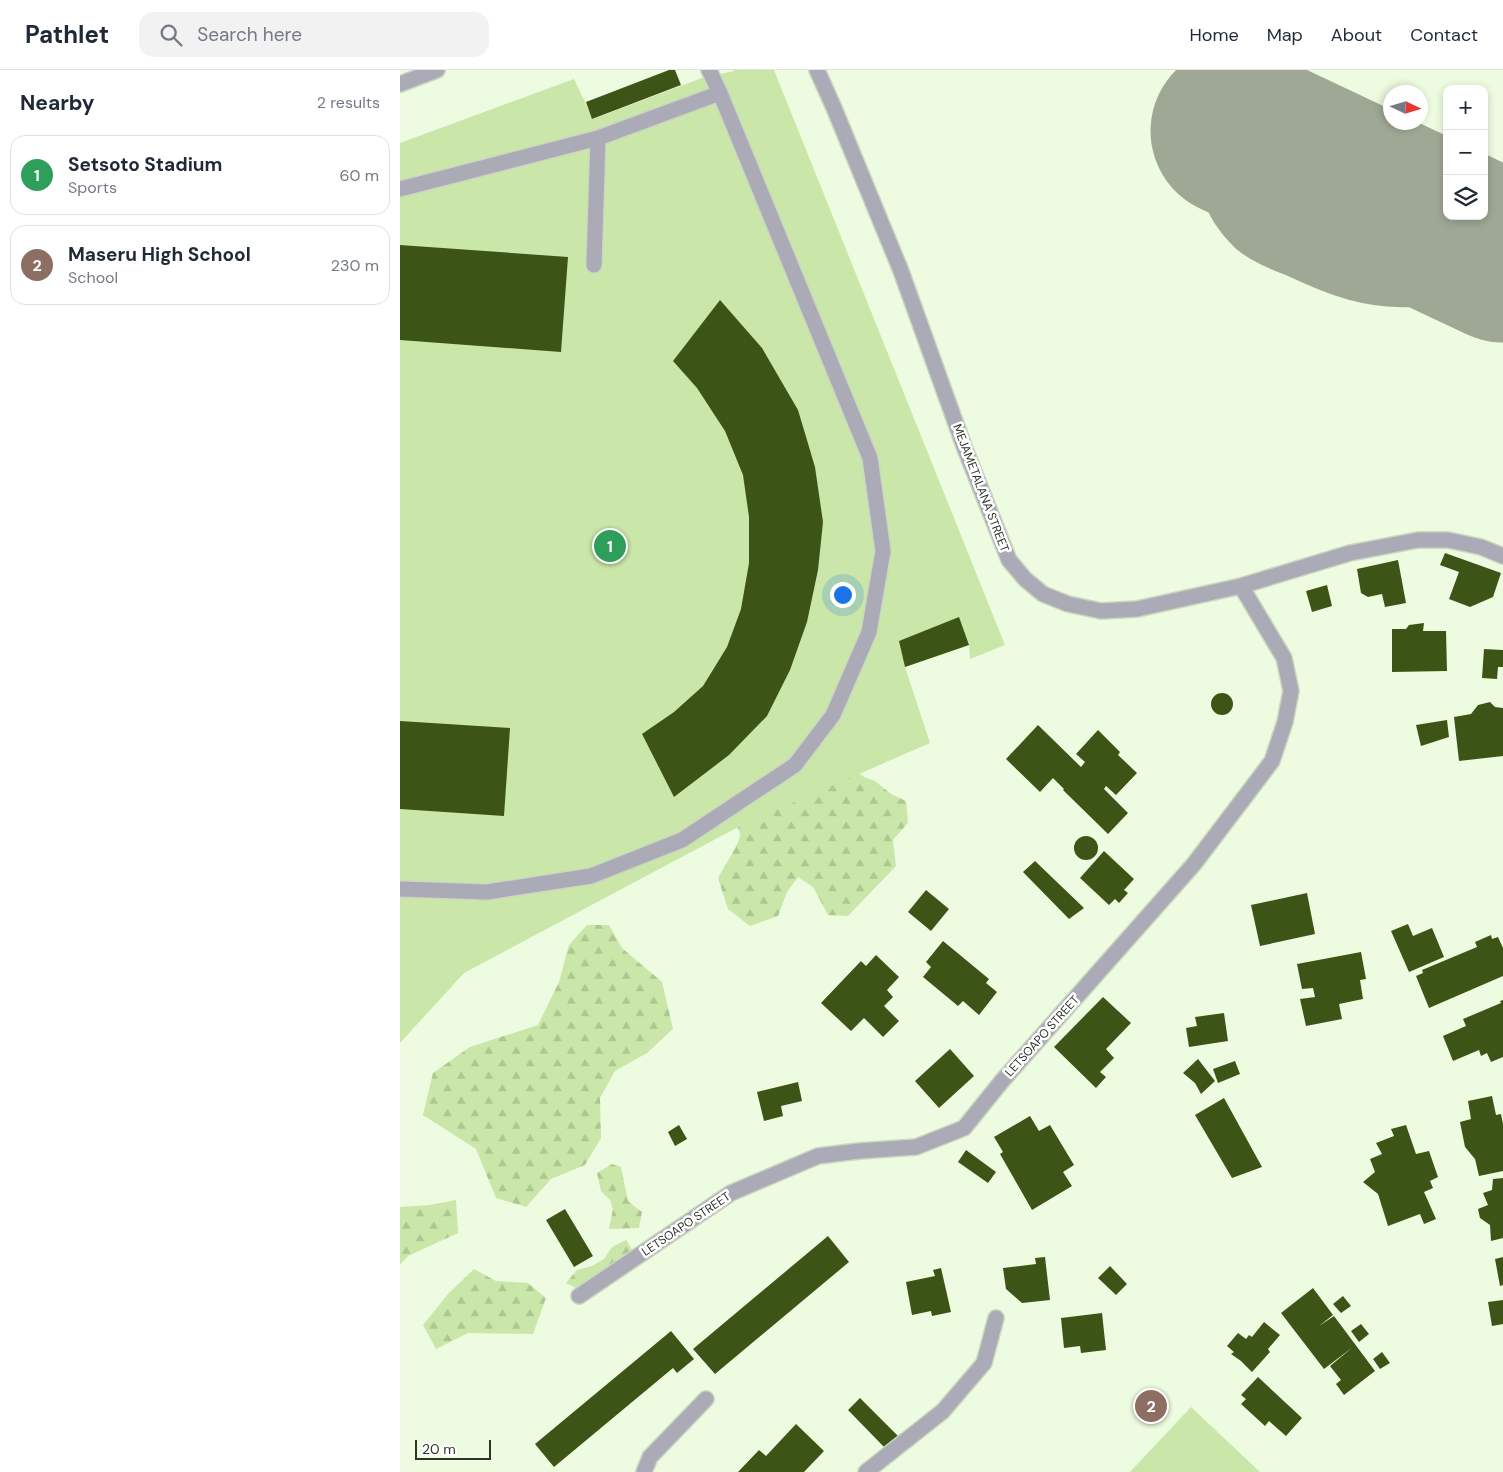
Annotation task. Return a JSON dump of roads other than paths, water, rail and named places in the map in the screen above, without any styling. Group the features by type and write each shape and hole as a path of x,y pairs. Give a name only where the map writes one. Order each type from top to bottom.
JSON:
{"street":[{"path":"400,84 436,70"},
{"path":"400,889 487,892 591,876 682,840 795,765 833,714 870,632 883,551 870,458 709,70"},
{"name":"MEJAMETALANA STREET","path":"817,70 901,271 965,449 1009,560 1024,579 1043,594 1068,604 1101,611 1137,609 1241,586 1350,553 1418,540 1448,540 1481,547 1503,556"},
{"path":"400,190 598,138 720,93"},
{"path":"594,265 598,138"},
{"name":"LETSOAPO STREET","path":"579,1296 731,1193 818,1156 916,1147 964,1128 1002,1081 1194,864 1272,761 1285,722 1291,691 1284,658 1241,586"},
{"path":"866,1472 943,1412 984,1363 996,1318"},
{"path":"644,1472 650,1457 706,1399"}],"place":[{"name":"Setsoto Stadium","path":"610,546"},
{"name":"Maseru High School","path":"1151,1406"}]}
